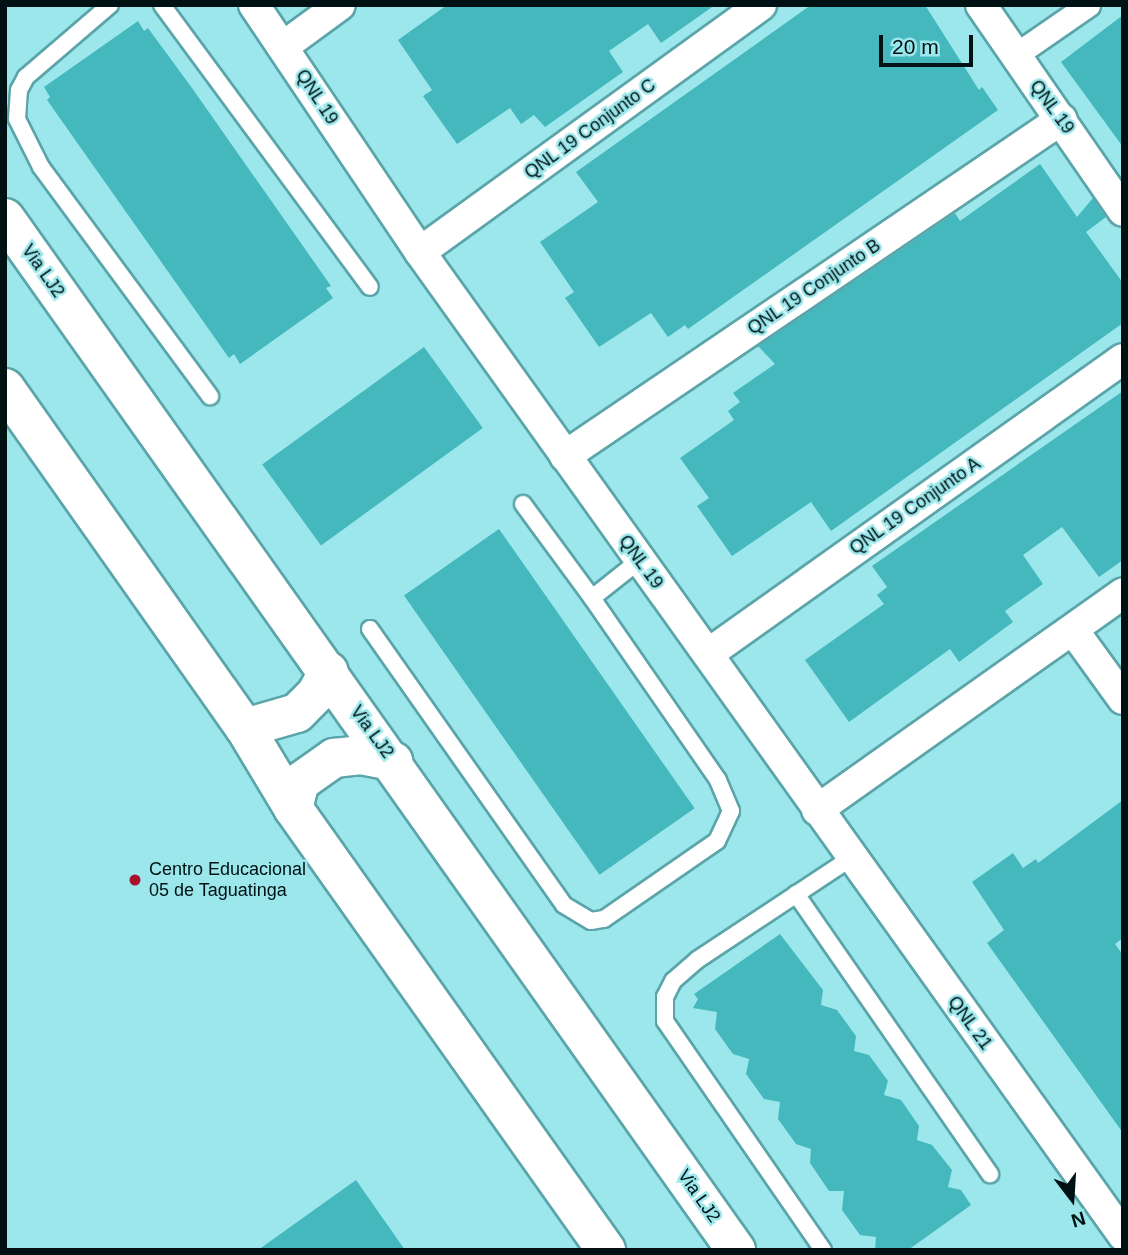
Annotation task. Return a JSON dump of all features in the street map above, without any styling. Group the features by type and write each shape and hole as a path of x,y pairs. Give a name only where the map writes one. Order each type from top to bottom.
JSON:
{"main road":[{"name":"Via LJ2","path":"5,218 393,761 736,1250"},
{"path":"5,388 245,728 293,808 606,1250"},
{"path":"245,728 297,713 316,694 328,671"},
{"path":"293,808 300,782 334,758 361,755 393,761"}],"street":[{"name":"QNL 19","path":"254,5 284,46 419,252 708,653 817,810"},
{"path":"284,46 340,5"},
{"name":"QNL 19 Conjunto C","path":"419,252 761,5"},
{"name":"QNL 19","path":"981,5 1123,211"},
{"path":"1014,55 1088,5"},
{"name":"QNL 19 Conjunto B","path":"565,456 1062,119"},
{"name":"QNL 19 Conjunto A","path":"708,653 1123,359"},
{"path":"817,810 1123,593"},
{"path":"1073,630 1123,699"},
{"name":"QNL 21","path":"817,810 1114,1205 1123,1235"}],"lane":[{"path":"110,5 26,77 19,90 17,119 41,167 210,396"},
{"path":"162,5 370,287"},
{"path":"370,629 564,905 591,921 614,916 717,841 731,811 729,797 592,598 523,504"},
{"path":"592,598 640,560"},
{"path":"823,1250 665,1021 665,997 673,981 851,858"},
{"path":"796,894 990,1174"}],"building":[{"path":"447,5 715,5 661,43 648,24 609,51 623,72 545,127 534,115 521,124 510,108 457,144 423,96 432,90 398,40"},
{"path":"811,5 925,5 979,90 982,87 998,110 688,329 685,325 668,337 651,313 599,347 565,298 574,292 540,242 598,202 576,172"},
{"path":"1123,15 1123,147 1061,62"},
{"path":"138,21 144,31 148,28 192,88 331,286 326,288 333,298 240,364 234,354 229,358 47,100 50,97 44,87"},
{"path":"1040,164 1077,217 1093,198 1106,217 1086,232 1123,283 1123,323 831,531 811,502 732,556 697,506 709,498 680,458 734,420 728,411 740,402 733,393 775,364 758,346 955,213 960,221"},
{"path":"424,347 483,428 321,545 262,465"},
{"path":"1123,391 1123,560 1099,577 1062,527 1023,555 1043,584 1005,611 1013,622 959,662 950,649 849,722 805,660 884,604 877,595 887,587 872,566"},
{"path":"499,529 695,808 600,875 404,596"},
{"path":"1123,800 1123,938 1115,944 1123,955 1123,1133 987,943 1004,930 972,882 1013,853 1023,868 1036,859 1038,863"},
{"path":"780,934 823,990 821,1005 837,1010 856,1036 854,1051 869,1055 888,1081 884,1095 901,1100 919,1126 917,1140 932,1145 952,1170 948,1187 961,1190 971,1205 908,1250 875,1250 876,1237 860,1235 842,1210 844,1191 829,1191 810,1163 811,1149 796,1144 778,1119 780,1102 764,1099 746,1074 749,1059 733,1054 715,1029 717,1012 693,1008 698,999 694,994"},
{"path":"356,1180 405,1250 258,1250"}],"place":[{"name":"Centro Educacional 05 de Taguatinga","path":"135,880"}]}
